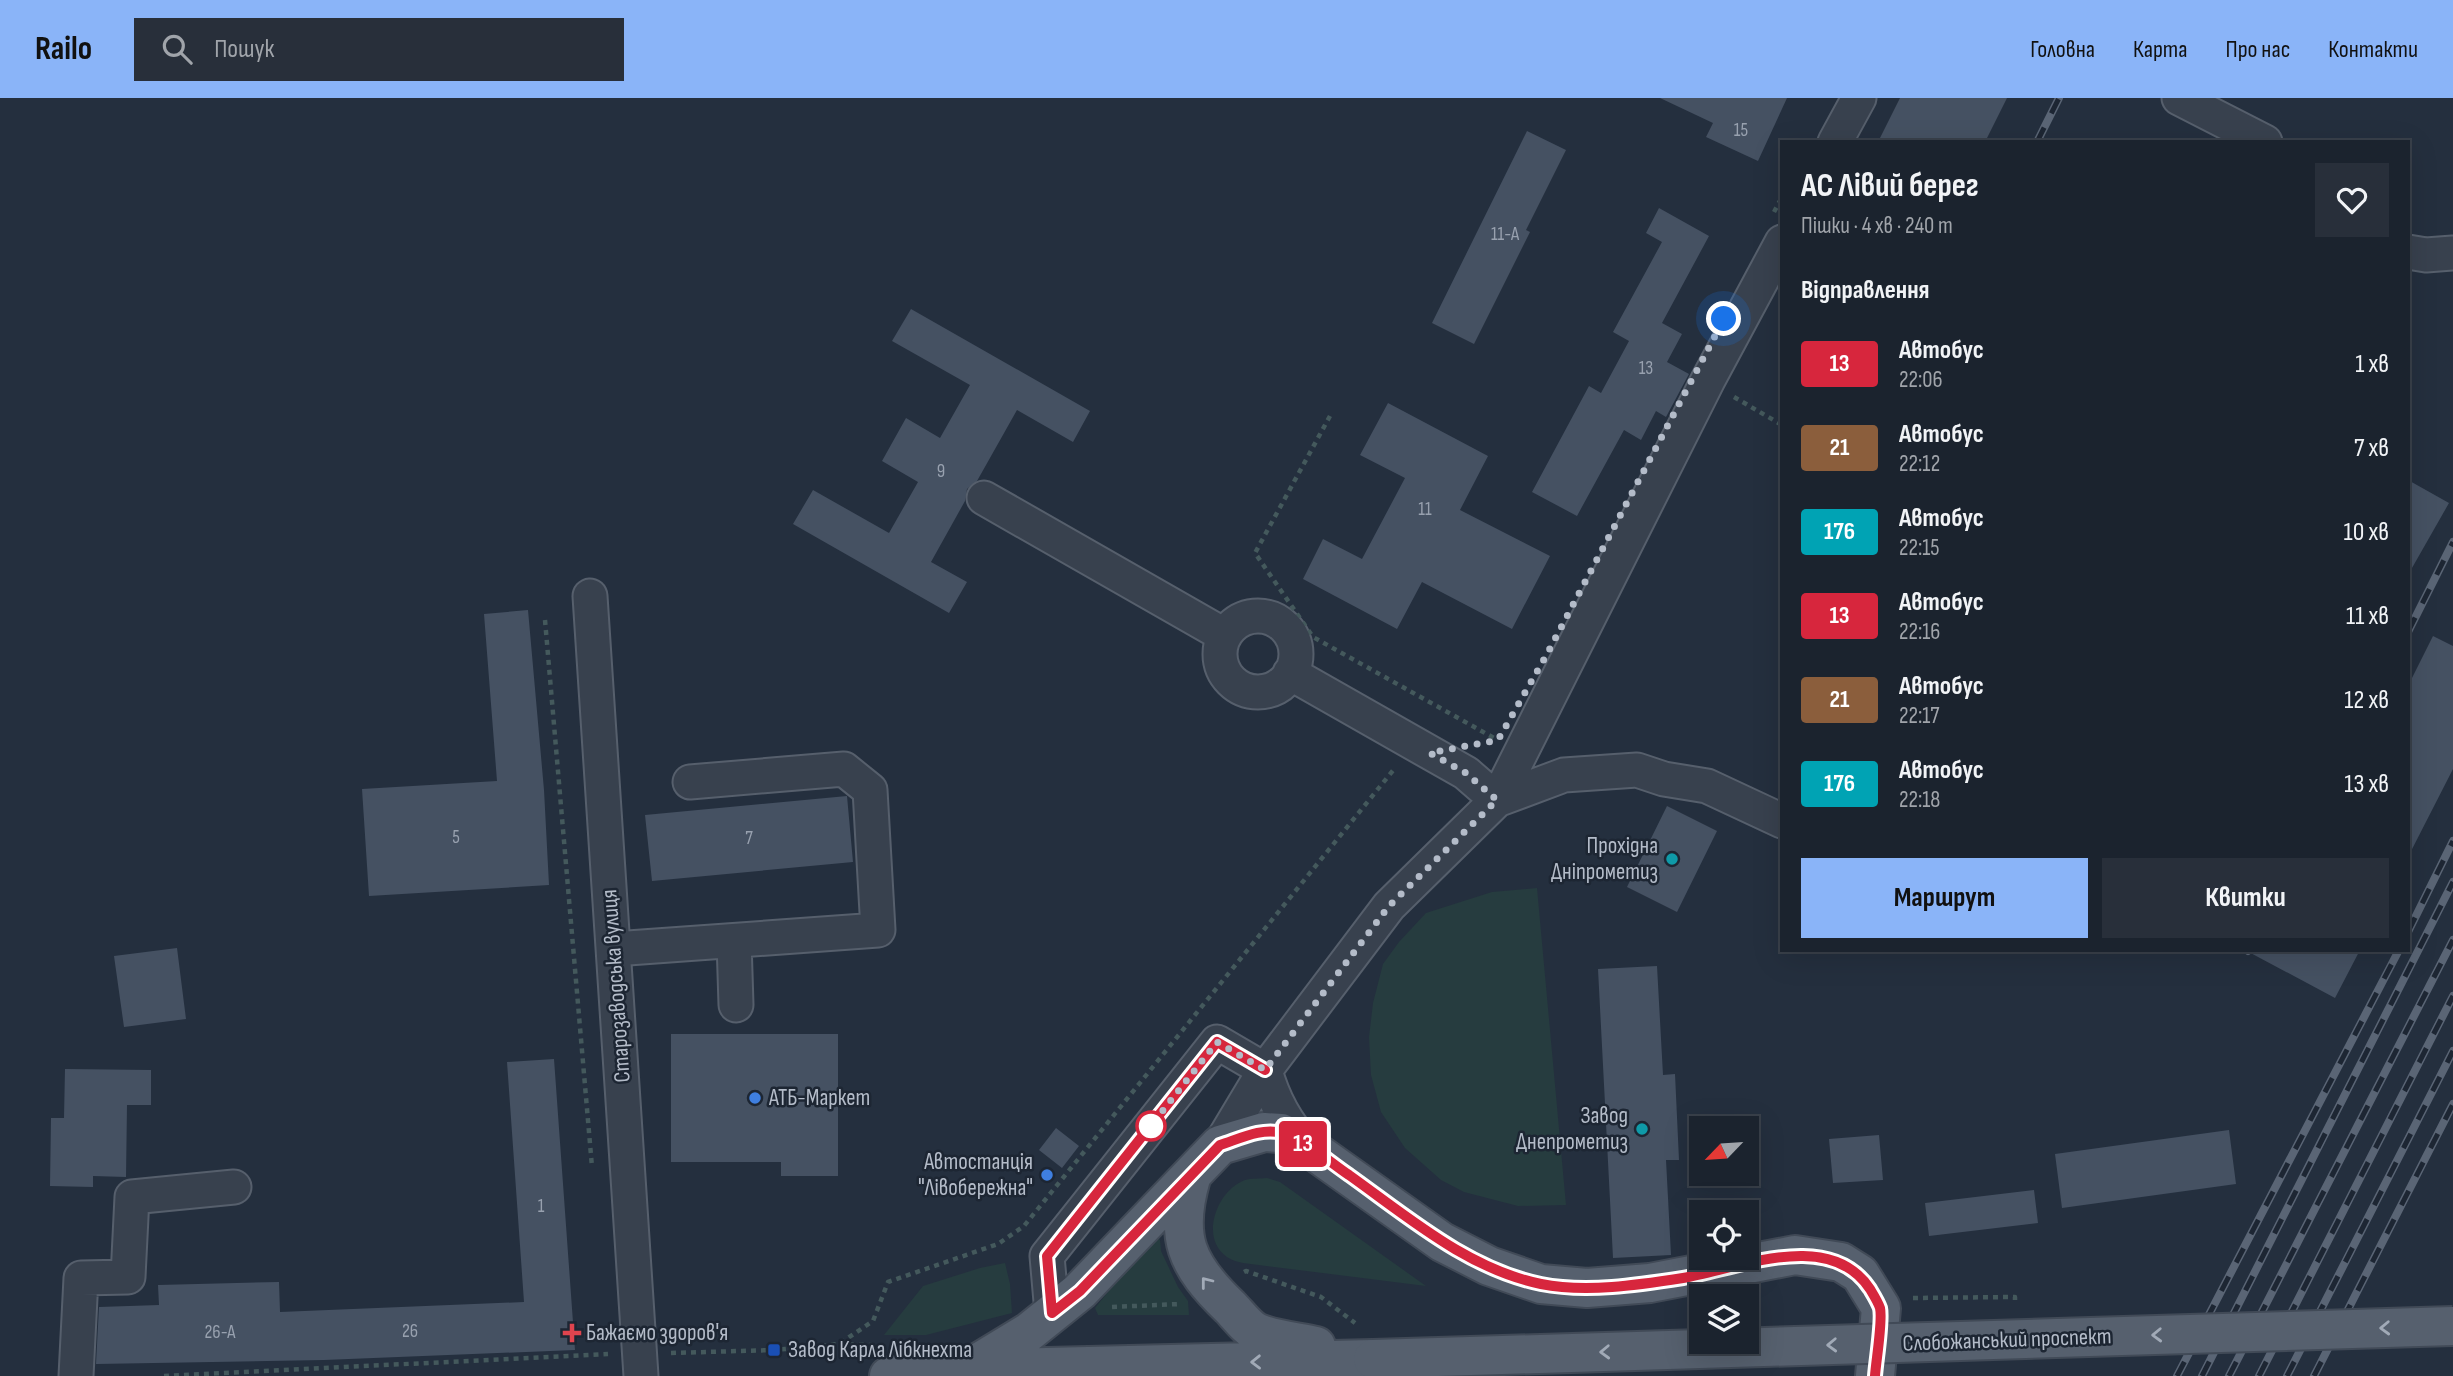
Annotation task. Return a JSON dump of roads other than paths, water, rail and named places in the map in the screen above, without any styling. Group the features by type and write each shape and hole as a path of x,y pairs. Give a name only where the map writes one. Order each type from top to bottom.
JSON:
{"main road":[{"path":"968,1369 1029,1332 1080,1291 1220,1145 1264,1132 1281,1133 1307,1146 1442,1242 1489,1266 1541,1284 1587,1288 1650,1283 1795,1255 1841,1262 1860,1274 1881,1308 1875,1376"},
{"path":"1191,1178 1183,1207 1184,1237 1194,1266 1211,1289 1256,1332 1367,1344"},
{"name":"Слобожанський проспект","path":"883,1360 968,1369 1367,1344 2453,1326"}],"street":[{"path":"1836,140 1859,98"},
{"path":"2179,98 2261,140"},
{"path":"1220,1145 1265,1070 1389,906 1497,800 1707,380 1776,232"},
{"path":"2410,252 2426,255 2453,253"},
{"path":"984,498 1224,635"},
{"name":"Старозаводська вулиця","path":"590,596 614,949 624,1362"},
{"path":"1244,618 1270,618 1282,625 1295,647 1295,660 1290,673 1282,683 1271,690 1245,690 1233,683 1220,661 1220,647 1224,635 1244,618"},
{"path":"1290,673 1466,773 1497,800"},
{"path":"614,949 878,930 870,790 844,769 690,782"},
{"path":"1497,800 1564,775 1637,770 1664,779 1707,786 1780,820"},
{"path":"734,941 736,1005"},
{"path":"1052,1313 1047,1256 1217,1042 1265,1070 1280,1111 1292,1130 1307,1146"},
{"path":"76,1376 80,1278 128,1277 132,1197 234,1187"}],"railway":[{"path":"2038,140 2059,98"},
{"path":"2410,628 2453,542"},
{"path":"2410,928 2453,841"},
{"path":"2202,1376 2453,882"},
{"path":"2229,1376 2453,940"},
{"path":"2177,1376 2398,952"},
{"path":"2259,1376 2453,996"},
{"path":"2287,1376 2453,1051"},
{"path":"2314,1376 2453,1104"}],"place":[{"name":"Прохідна Дніпрометиз","path":"1672,859"},
{"name":"АТБ-Маркет","path":"755,1098"},
{"name":"Завод Днепрометиз","path":"1642,1129"},
{"name":"Автостанція \"Лівобережна\"","path":"1047,1175"},
{"name":"Бажаємо здоров'я","path":"572,1333"},
{"name":"Завод Карла Лібкнехта","path":"774,1350"}]}
